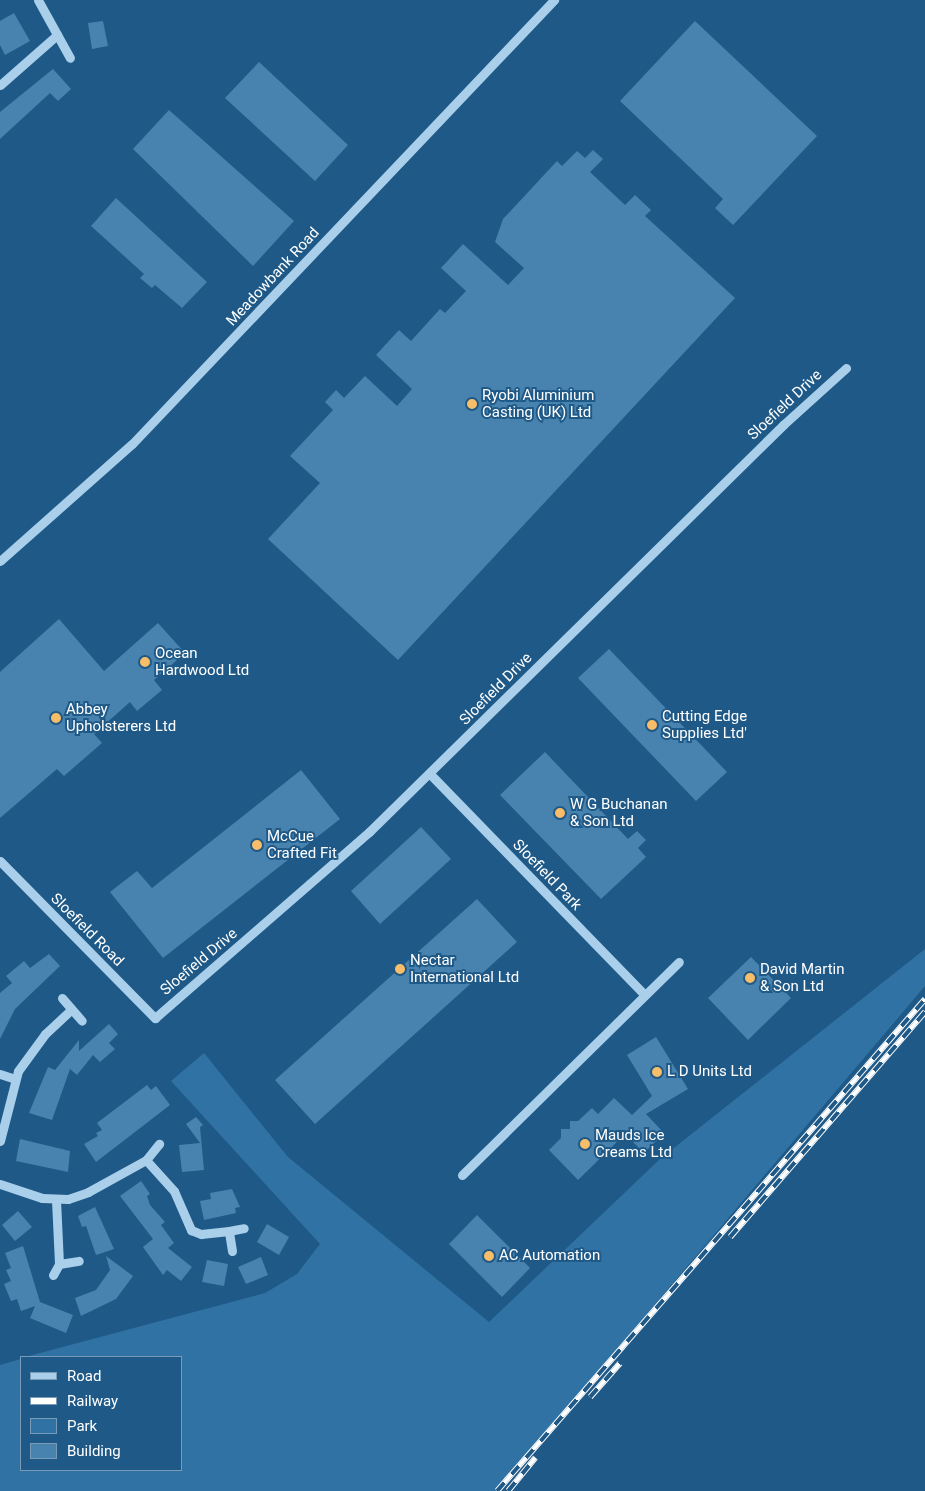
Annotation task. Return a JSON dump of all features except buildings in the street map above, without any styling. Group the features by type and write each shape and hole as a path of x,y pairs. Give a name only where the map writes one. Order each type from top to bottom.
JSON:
{"street":[{"path":"38,0 70,58"},
{"name":"Meadowbank Road","path":"0,561 132,444 554,0"},
{"path":"0,85 57,35"},
{"name":"Sloefield Drive","path":"155,1018 299,895 430,774 597,606 846,368"},
{"name":"Sloefield Park","path":"430,774 645,995"},
{"name":"Sloefield Road","path":"0,861 155,1018"},
{"path":"462,1175 679,962"},
{"path":"62,998 70,1010 82,1021"},
{"path":"0,1141 15,1079 33,1048 70,1010"},
{"path":"0,1074 15,1079"},
{"path":"0,1184 56,1200 88,1192 146,1160 159,1144"},
{"path":"146,1160 174,1191 191,1230 201,1234 244,1228"},
{"path":"53,1275 59,1264 56,1200"},
{"path":"229,1231 232,1251"},
{"path":"59,1264 79,1261"}],"green space":[{"path":"925,949 925,986 497,1491 0,1491 0,1365 20,1359 20,1471 182,1471 182,1356 29,1356 265,1293 297,1274 320,1244 171,1081 204,1053 288,1157 489,1322 660,1159"}],"railway":[{"path":"497,1491 925,999"},
{"path":"730,1237 925,1012"},
{"path":"590,1397 620,1363"},
{"path":"508,1491 535,1458"}],"place":[{"name":"Ryobi Aluminium Casting (UK) Ltd","path":"472,404"},
{"name":"Ocean Hardwood Ltd","path":"145,662"},
{"name":"Abbey Upholsterers Ltd","path":"56,718"},
{"name":"Cutting Edge Supplies Ltd'","path":"652,725"},
{"name":"W G Buchanan & Son Ltd","path":"560,813"},
{"name":"McCue Crafted Fit","path":"257,845"},
{"name":"Nectar International Ltd","path":"400,969"},
{"name":"David Martin & Son Ltd","path":"750,978"},
{"name":"L D Units Ltd","path":"657,1072"},
{"name":"Mauds Ice Creams Ltd","path":"585,1144"},
{"name":"AC Automation","path":"489,1256"}]}
